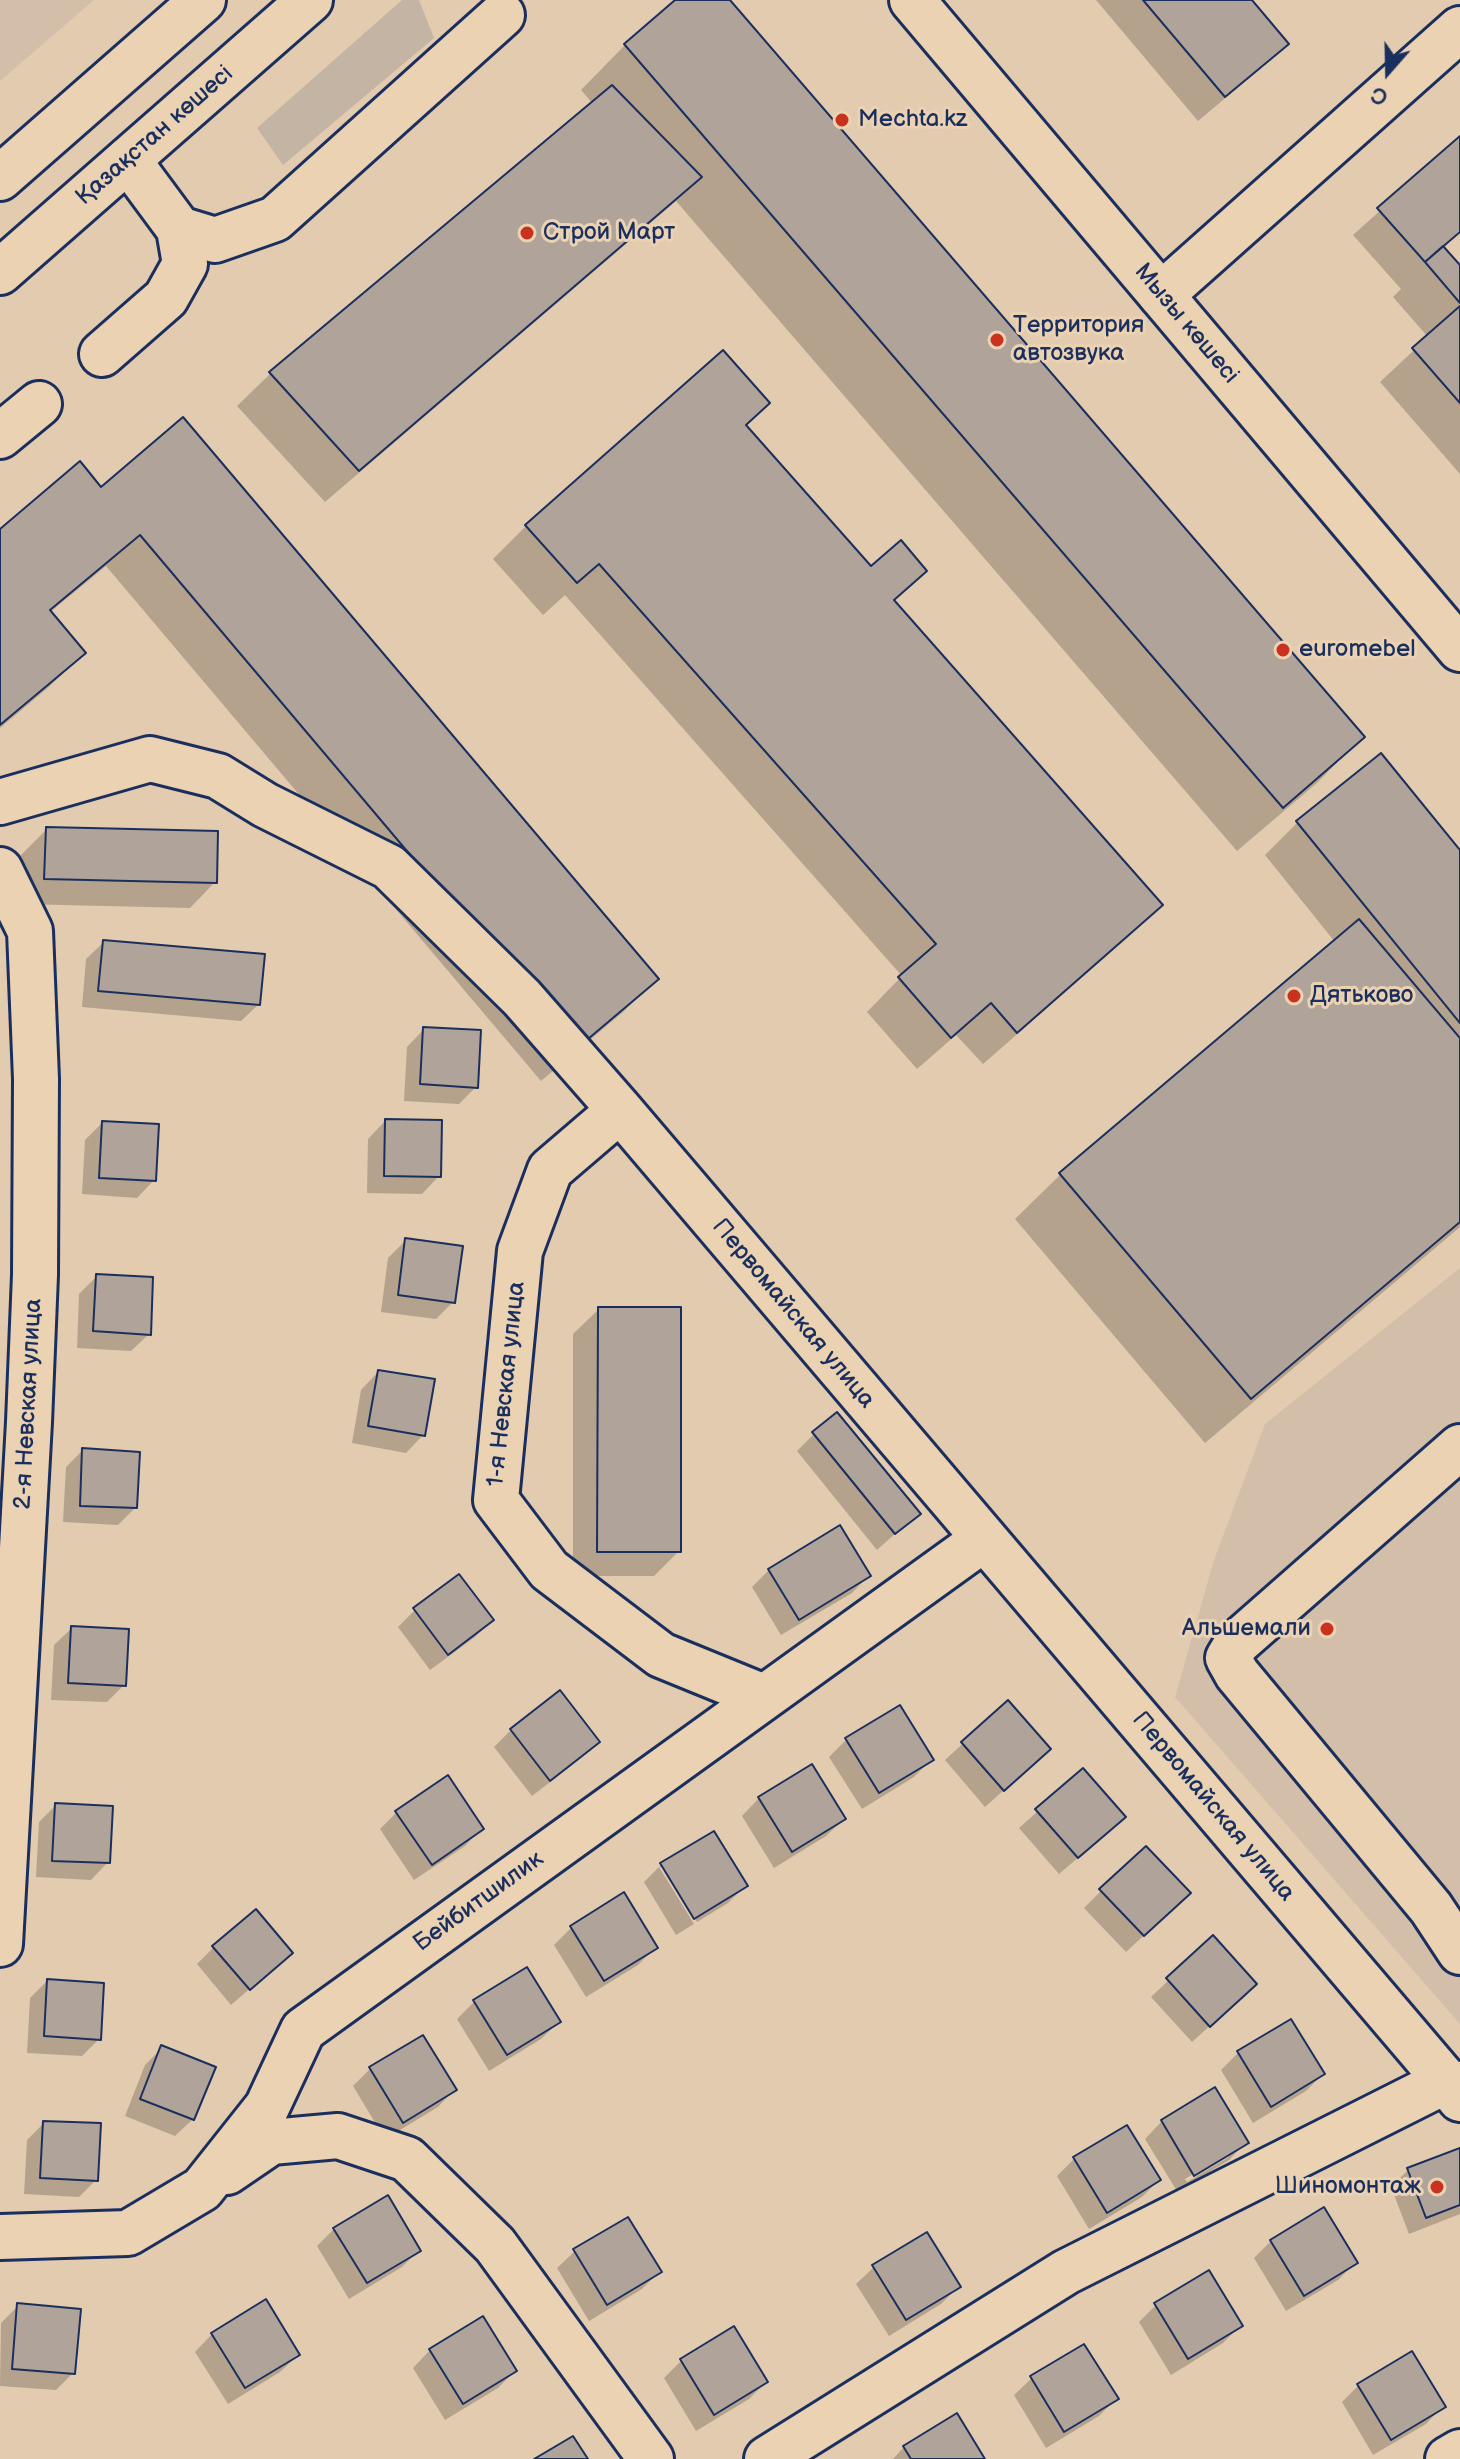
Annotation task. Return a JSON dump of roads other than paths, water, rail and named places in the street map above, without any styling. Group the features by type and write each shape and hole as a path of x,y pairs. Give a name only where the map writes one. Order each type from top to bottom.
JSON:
{"street":[{"path":"0,178 203,0"},
{"name":"Қазақстан көшесі","path":"0,272 310,0"},
{"name":"Мызы көшесі","path":"912,0 1460,649"},
{"path":"179,229 215,240 275,219 502,15"},
{"path":"1161,295 1460,29"},
{"path":"83,105 179,229 185,264 166,298 102,354"},
{"path":"0,436 39,404"},
{"name":"Первомайская улица","path":"0,802 150,759 218,776 265,805 389,867 522,998 620,1110 1455,2088"},
{"name":"2-я Невская улица","path":"0,870 30,931 36,1079 35,1275 0,1944"},
{"name":"1-я Невская улица","path":"620,1110 550,1170 520,1251 496,1500 549,1570 661,1655 764,1697"},
{"path":"1460,1447 1237,1643 1228,1658 1237,1674 1431,1908 1460,1952"},
{"name":"Бейбитшилик","path":"0,2237 128,2233 202,2189 267,2107 303,2030 984,1539"},
{"path":"767,2459 1066,2272 1455,2088"},
{"path":"202,2189 271,2142 338,2136 407,2159 495,2245 651,2459"},
{"path":"1448,2459 1460,2452"}],"place":[{"name":"Mechta.kz","path":"842,120"},
{"name":"Строй Март","path":"527,233"},
{"name":"Территория автозвука","path":"997,340"},
{"name":"euromebel","path":"1283,650"},
{"name":"Дятьково","path":"1294,996"},
{"name":"Альшемали","path":"1327,1629"},
{"name":"Шиномонтаж","path":"1437,2187"}]}
